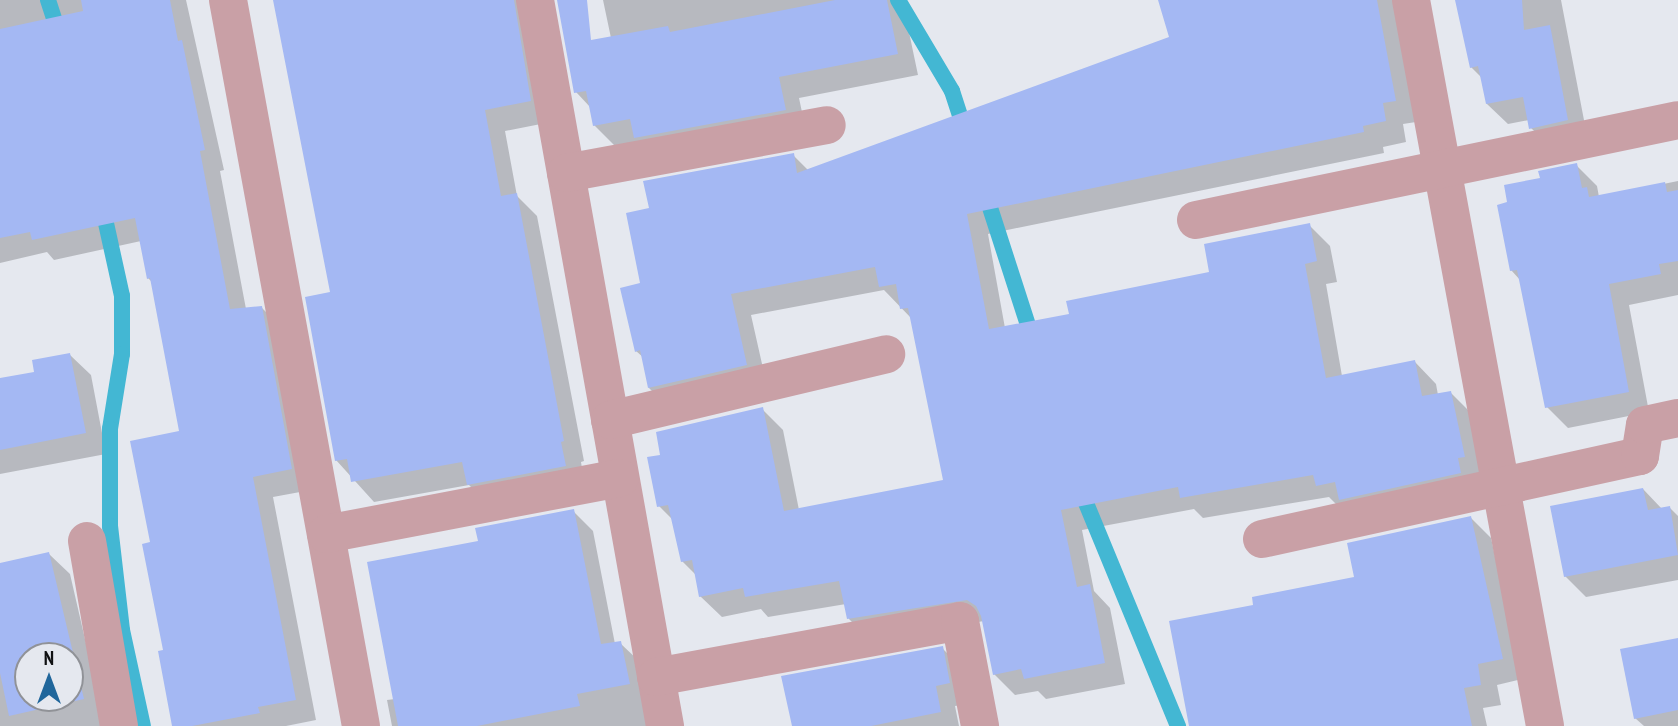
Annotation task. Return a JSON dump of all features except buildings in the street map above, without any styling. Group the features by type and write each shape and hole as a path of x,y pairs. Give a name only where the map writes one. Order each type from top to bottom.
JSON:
{"street":[{"path":"228,0 361,726"},
{"path":"535,0 665,726"},
{"path":"1411,0 1545,726"},
{"path":"1196,220 1678,120"},
{"path":"566,173 827,125"},
{"path":"610,420 886,354"},
{"path":"1262,539 1640,456 1645,425 1678,418"},
{"path":"326,534 620,478"},
{"path":"87,541 119,726"},
{"path":"656,677 960,621 980,726"}],"waterway":[{"path":"48,0 60,38"},
{"path":"898,0 952,91 966,134"},
{"path":"984,189 1033,341"},
{"path":"102,205 122,296 122,354 110,429 110,526 122,630 143,726"},
{"path":"1079,486 1178,726"}]}
